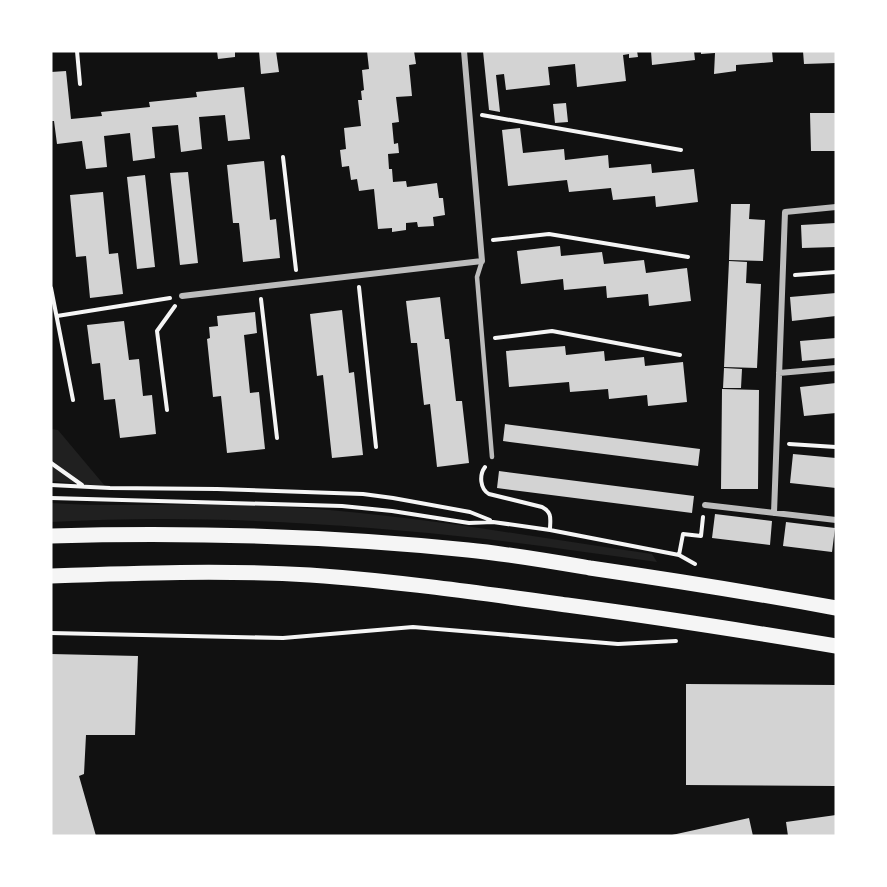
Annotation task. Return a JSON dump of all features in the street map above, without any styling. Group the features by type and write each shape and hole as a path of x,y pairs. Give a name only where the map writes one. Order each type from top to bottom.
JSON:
{"main road":[{"path":"51,536 238,536 387,543 471,550 836,608"},
{"path":"51,576 219,572 332,577 498,595 693,622 836,646"}],"street":[{"path":"182,296 482,261 464,51"},
{"path":"774,513 784,212 836,207"},
{"path":"779,373 836,368"},
{"path":"705,505 836,520"}],"lane":[{"path":"482,261 477,277 492,457"}],"path":[{"path":"76,51 80,84"},
{"path":"470,113 681,150"},
{"path":"283,157 297,281"},
{"path":"480,241 549,234 688,257"},
{"path":"782,276 836,272"},
{"path":"358,274 376,447"},
{"path":"260,286 277,438"},
{"path":"51,288 73,400"},
{"path":"57,316 182,296"},
{"path":"167,410 157,331 182,296"},
{"path":"482,340 552,331 680,355"},
{"path":"777,443 836,447"},
{"path":"492,457 482,470 482,487 485,492 542,507 548,511 550,516 550,530"},
{"path":"51,463 84,487"},
{"path":"51,485 363,494 470,512 493,522"},
{"path":"51,498 342,506 469,523 493,522 550,530 679,555 685,559"},
{"path":"679,555 683,534 701,536 705,505"},
{"path":"51,633 283,638 413,627 618,644 680,640"}],"shaded area":[{"path":"51,429 58,430 105,486 51,481"},
{"path":"51,503 242,505 317,509 461,526 652,554 657,562 486,539 323,524 160,519 51,522"}],"building":[{"path":"217,51 235,51 235,57 218,59"},
{"path":"259,51 276,51 279,72 261,74"},
{"path":"367,51 414,51 416,64 409,65 412,96 396,97 399,122 392,123 394,144 398,143 399,153 388,154 389,169 392,169 393,182 406,181 407,187 437,183 439,198 443,198 445,215 433,217 434,226 418,227 417,222 406,223 406,230 392,232 392,228 378,229 374,189 359,191 357,179 351,180 349,166 342,167 340,150 346,149 344,128 361,126 358,100 362,100 361,91 364,90 362,70 369,69"},
{"path":"483,51 637,51 638,57 629,58 629,54 623,55 626,81 577,87 575,64 548,67 550,85 506,90 504,74 496,75 500,112 489,110"},
{"path":"651,51 694,51 695,60 652,65"},
{"path":"701,51 772,51 773,62 736,65 736,71 714,74 715,53 701,54"},
{"path":"803,51 836,51 836,63 804,64"},
{"path":"66,71 71,119 102,116 101,112 150,107 149,102 197,97 196,92 244,87 250,139 228,141 225,115 199,117 202,149 181,152 178,125 152,127 155,158 133,161 130,133 104,136 107,167 86,169 82,141 57,144 54,121 51,121 51,72"},
{"path":"566,103 568,122 555,123 553,104"},
{"path":"810,113 836,113 836,151 811,151"},
{"path":"520,128 523,153 564,149 565,160 608,155 609,168 651,164 652,173 694,169 698,202 656,207 655,196 613,200 611,188 569,192 567,180 508,186 502,130"},
{"path":"264,161 270,220 276,219 280,258 243,262 239,223 233,223 227,165"},
{"path":"188,172 198,263 180,265 170,173"},
{"path":"145,175 155,267 137,269 127,177"},
{"path":"103,192 109,254 118,253 123,294 90,298 86,256 76,257 70,195"},
{"path":"731,204 750,204 749,219 765,220 763,261 729,260"},
{"path":"836,223 836,247 802,248 801,225"},
{"path":"560,246 561,256 602,252 604,264 644,260 646,273 687,268 691,301 649,306 648,294 607,298 606,286 564,290 563,279 521,284 517,251"},
{"path":"729,261 747,262 746,283 761,284 757,368 724,367"},
{"path":"836,293 836,316 792,321 790,297"},
{"path":"440,297 445,339 449,339 456,401 462,401 469,463 437,467 430,404 424,405 417,343 411,343 406,301"},
{"path":"342,310 349,373 354,372 363,455 332,458 323,375 317,376 310,314"},
{"path":"255,312 257,333 244,335 250,393 259,392 265,449 227,453 221,396 213,397 207,339 210,338 209,327 218,326 217,316"},
{"path":"124,321 129,360 139,359 143,396 152,395 156,434 120,438 115,399 104,400 100,363 92,364 87,325"},
{"path":"836,338 836,358 802,361 800,341"},
{"path":"565,346 566,355 604,351 605,361 644,357 645,366 683,362 687,402 648,406 647,395 609,399 608,389 570,392 569,382 509,387 506,351"},
{"path":"724,368 742,369 741,388 723,388"},
{"path":"836,383 836,413 804,416 800,387"},
{"path":"722,389 759,390 758,489 721,489"},
{"path":"505,424 700,449 698,466 503,441"},
{"path":"793,454 836,458 836,488 790,483"},
{"path":"499,471 694,496 692,513 497,488"},
{"path":"715,514 772,521 770,545 712,538"},
{"path":"786,522 835,528 832,552 783,546"},
{"path":"51,654 138,656 135,735 86,735 84,774 79,776 96,836 51,836"},
{"path":"686,684 836,685 836,786 686,785"},
{"path":"836,815 836,836 788,836 786,822"},
{"path":"749,818 753,836 672,836 672,835"}]}
